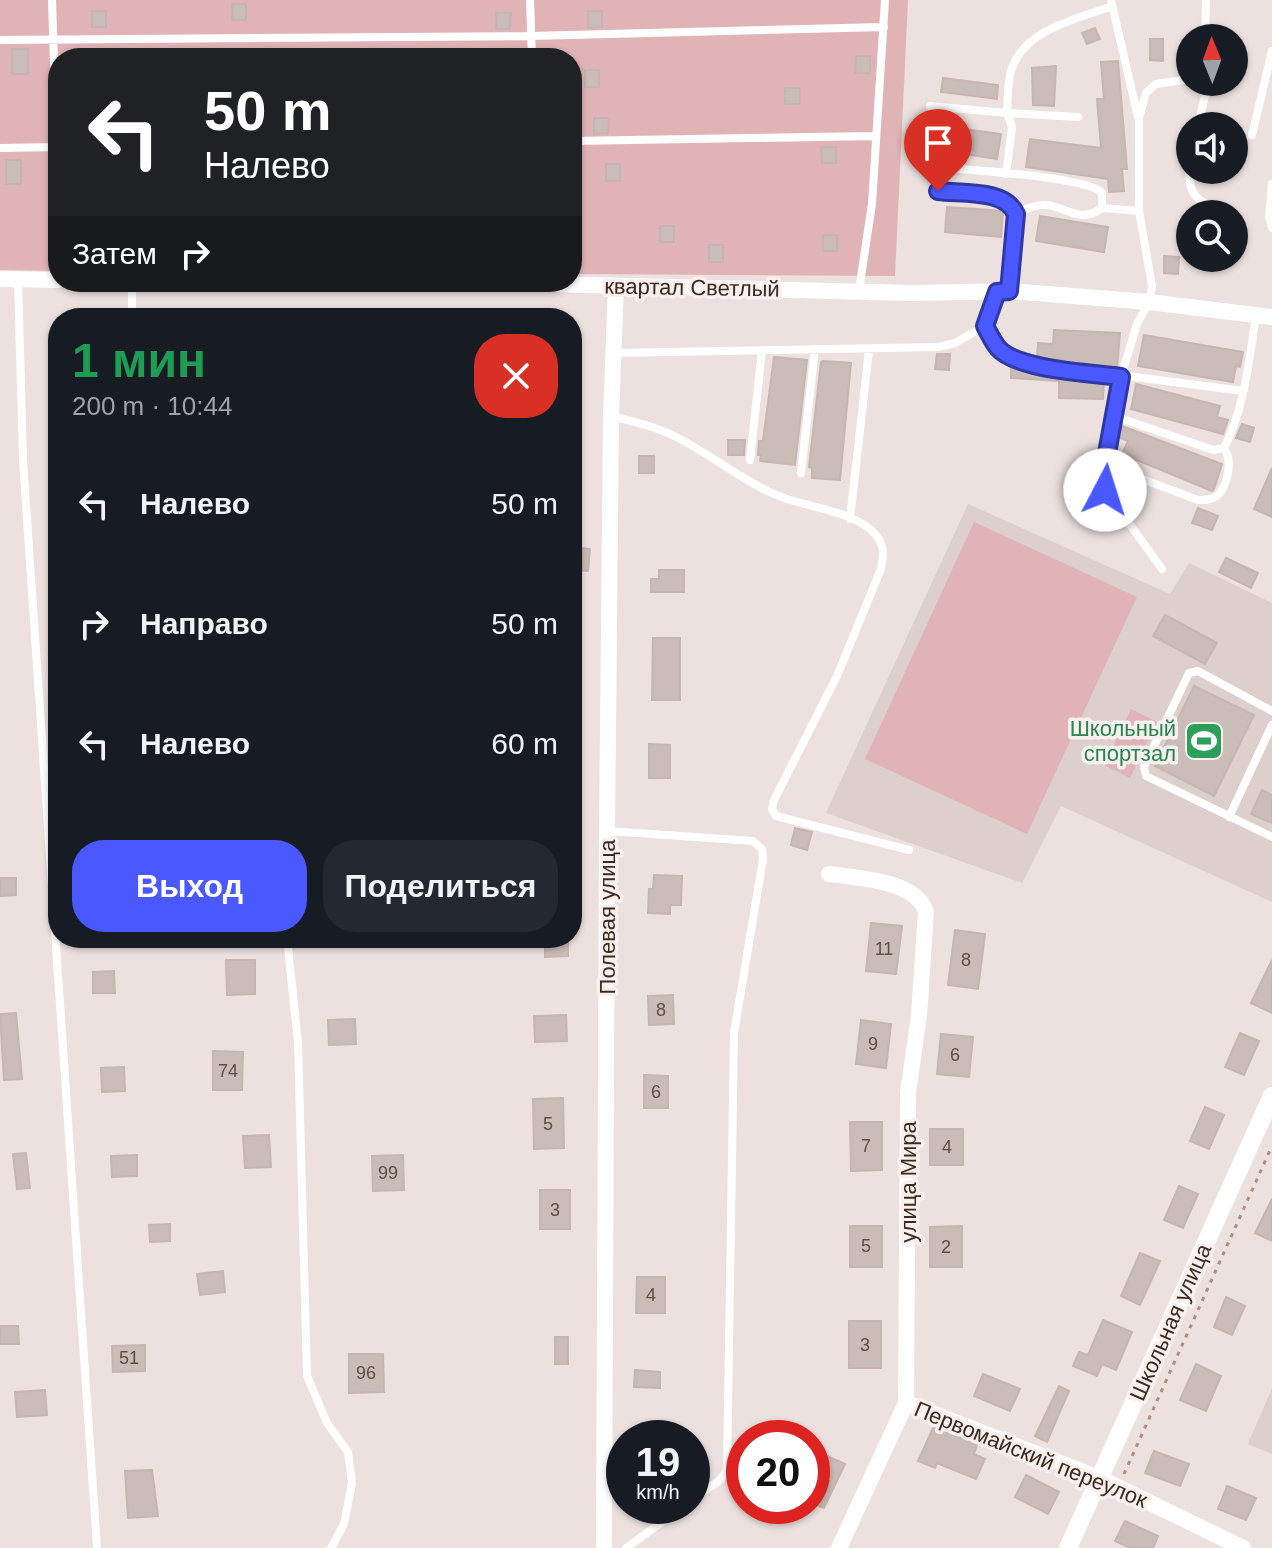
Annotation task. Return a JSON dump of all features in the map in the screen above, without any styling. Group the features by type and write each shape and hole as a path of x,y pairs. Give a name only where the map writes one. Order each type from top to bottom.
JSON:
{"street":[{"path":"0,279 48,280"},
{"name":"квартал Светлый","path":"582,285 913,293 1003,292 1149,302 1264,316"},
{"name":"Полевая улица","path":"604,1548 607,831 611,416 616,286"},
{"name":"улица Мира","path":"829,874 880,880 923,903 926,912 919,1015 908,1093 906,1403 839,1548"},
{"name":"Школьная улица","path":"1068,1548 1272,1096"},
{"name":"Первомайский переулок","path":"906,1403 1099,1478 1243,1548"}],"lane":[{"path":"52,0 54,48"},
{"path":"530,0 532,48"},
{"path":"859,290 872,204 885,0"},
{"path":"1205,24 1206,0"},
{"path":"1006,174 1012,127 1007,113 1011,70 1022,51 1039,34 1111,3 1139,118 1139,211 1152,286 1121,377 1103,483 1162,569"},
{"path":"0,40 531,36 884,27"},
{"path":"1252,135 1272,51"},
{"path":"1139,118 1146,93 1156,84 1176,81"},
{"path":"930,106 1078,117"},
{"path":"582,141 876,136"},
{"path":"0,148 48,147"},
{"path":"935,167 1085,183 1102,193 1102,208"},
{"path":"1272,184 1269,217 1272,228"},
{"path":"615,353 869,350 939,347 955,343 985,326 1003,292 1016,214 1012,205 1002,198 938,191"},
{"path":"1016,214 1042,205 1087,215 1102,208 1139,211"},
{"path":"18,279 23,460 48,828"},
{"path":"1224,448 1231,435 1264,316"},
{"path":"985,326 997,347 1011,358 1034,364 1243,391"},
{"path":"801,473 815,349"},
{"path":"750,460 762,350"},
{"path":"850,519 869,350"},
{"path":"611,416 645,424 672,435 756,486 850,519 870,528 880,539 884,552 881,569 837,676 772,809 776,816 909,850"},
{"path":"1114,416 1213,450 1224,448"},
{"path":"1105,465 1198,500 1209,500 1218,495 1228,470 1230,457 1224,448"},
{"path":"1272,711 1198,671 1189,673 1144,767 1146,776 1272,837"},
{"path":"1229,817 1272,725"},
{"path":"607,831 753,841 762,849 763,859 734,1033 727,1470 710,1487"},
{"path":"56,948 97,1548"},
{"path":"288,948 298,1042 307,1376 327,1423 348,1452 352,1483 344,1524 331,1548"},
{"path":"626,1548 659,1524"}],"path":[{"path":"1118,1488 1272,1146"}],"shaded area":[{"path":"0,0 908,0 895,276 582,274 582,48 48,48 48,271 0,270"},
{"path":"968,504 1170,594 1189,563 1272,603 1272,902 1061,806 1022,883 826,813"},
{"path":"974,522 1137,597 1027,834 865,759"},
{"path":"1131,709 1157,722 1130,778 1104,765"},
{"path":"1272,1388 1272,1454 1248,1444"}],"building":[{"path":"232,4 246,4 246,20 232,20"},
{"path":"92,11 106,11 106,27 92,27"},
{"path":"588,11 602,11 602,27 588,28"},
{"path":"496,13 511,13 510,29 496,29"},
{"path":"1095,28 1100,39 1087,44 1082,33"},
{"path":"1150,39 1163,39 1163,61 1150,60"},
{"path":"12,49 28,49 28,74 12,74"},
{"path":"856,56 870,56 870,73 855,73"},
{"path":"1118,61 1127,169 1122,169 1124,191 1109,192 1108,179 1026,167 1030,139 1101,148 1097,99 1104,99 1101,62"},
{"path":"1056,66 1054,106 1033,105 1032,68"},
{"path":"585,70 599,70 599,87 585,87"},
{"path":"943,78 998,85 997,99 941,92"},
{"path":"785,88 800,88 800,104 785,104"},
{"path":"594,118 609,118 608,133 594,134"},
{"path":"943,126 1001,134 997,159 940,150"},
{"path":"821,147 836,147 836,163 822,163"},
{"path":"6,160 21,160 21,184 6,184"},
{"path":"606,164 620,164 620,181 606,181"},
{"path":"947,207 1003,211 1001,237 945,232"},
{"path":"1040,216 1108,227 1104,252 1036,241"},
{"path":"660,226 674,226 674,242 660,242"},
{"path":"823,235 837,235 837,251 823,251"},
{"path":"709,245 723,245 723,262 709,262"},
{"path":"1164,256 1176,257 1178,274 1164,273"},
{"path":"1054,330 1120,333 1117,368 1037,357 1038,343 1053,344"},
{"path":"1144,335 1243,352 1240,367 1236,366 1233,382 1138,366"},
{"path":"937,354 950,354 949,370 935,369"},
{"path":"774,357 807,360 795,465 760,461 761,455 758,455 759,441 763,441"},
{"path":"823,361 851,363 840,480 812,478 812,468 809,467"},
{"path":"1011,365 1033,371 1104,380 1103,399 1059,398 1059,381 1011,378"},
{"path":"1136,384 1220,406 1217,417 1228,420 1223,434 1131,409"},
{"path":"1242,424 1254,428 1250,442 1236,438"},
{"path":"1122,426 1222,464 1214,489 1212,491 1122,454 1128,441 1118,437"},
{"path":"728,440 745,440 744,455 728,455"},
{"path":"639,456 654,456 654,473 639,473"},
{"path":"1272,468 1272,517 1254,509"},
{"path":"1198,508 1218,516 1212,530 1192,523"},
{"path":"582,548 590,549 588,571 582,571"},
{"path":"1226,558 1258,573 1251,588 1219,572"},
{"path":"659,570 684,570 684,592 651,592 651,579 659,579"},
{"path":"1165,615 1217,643 1205,664 1153,636"},
{"path":"653,638 680,638 680,700 652,700"},
{"name":"Школьный спортзал","path":"1194,686 1254,715 1214,796 1155,766"},
{"path":"649,744 670,745 670,778 649,778"},
{"path":"1262,790 1272,795 1272,823 1251,814"},
{"path":"795,828 812,832 807,850 791,845"},
{"path":"654,875 682,876 681,905 670,905 670,914 648,913 649,889 653,889"},
{"path":"0,878 16,878 16,895 0,896"},
{"path":"871,923 902,926 896,974 866,971"},
{"path":"955,930 985,934 978,989 948,985"},
{"path":"545,948 568,948 568,956 545,957"},
{"path":"226,960 255,960 255,994 227,995"},
{"path":"1272,960 1272,1013 1251,1003"},
{"path":"114,971 115,993 93,993 93,972"},
{"path":"673,995 674,1024 649,1025 648,996"},
{"path":"16,1013 22,1079 4,1080 0,1014"},
{"path":"566,1015 567,1041 535,1042 534,1016"},
{"path":"355,1019 356,1044 329,1045 328,1020"},
{"path":"861,1020 891,1024 886,1068 856,1064"},
{"path":"1240,1033 1259,1041 1244,1075 1225,1067"},
{"path":"941,1034 973,1037 969,1077 937,1074"},
{"path":"213,1051 243,1052 242,1090 213,1090"},
{"path":"124,1067 125,1091 102,1092 101,1068"},
{"path":"644,1075 668,1076 668,1108 644,1108"},
{"path":"563,1098 564,1148 534,1149 533,1099"},
{"path":"1205,1107 1224,1115 1209,1149 1190,1141"},
{"path":"850,1122 882,1122 882,1170 851,1171"},
{"path":"930,1129 963,1129 963,1165 930,1165"},
{"path":"269,1135 271,1167 245,1168 243,1136"},
{"path":"26,1153 30,1188 17,1189 13,1154"},
{"path":"137,1155 137,1176 112,1177 111,1156"},
{"path":"403,1155 404,1190 373,1191 372,1156"},
{"path":"1179,1186 1198,1194 1183,1228 1164,1220"},
{"path":"540,1190 570,1190 570,1229 540,1229"},
{"path":"1272,1199 1272,1241 1255,1233"},
{"path":"170,1224 170,1241 150,1242 149,1225"},
{"path":"850,1226 882,1226 882,1267 850,1267"},
{"path":"962,1226 962,1267 930,1267 930,1227"},
{"path":"1140,1253 1160,1261 1140,1305 1121,1296"},
{"path":"223,1271 225,1292 200,1295 197,1274"},
{"path":"637,1277 665,1277 665,1313 636,1313"},
{"path":"1226,1297 1245,1306 1232,1335 1214,1327"},
{"path":"1103,1320 1132,1332 1116,1370 1102,1364 1097,1376 1073,1366 1079,1352 1088,1355"},
{"path":"849,1321 881,1321 881,1368 849,1368"},
{"path":"0,1326 18,1326 19,1344 0,1344"},
{"path":"555,1337 568,1337 568,1364 555,1364"},
{"path":"145,1345 145,1371 113,1372 112,1346"},
{"path":"349,1354 383,1354 384,1392 349,1393"},
{"path":"1196,1364 1221,1376 1206,1411 1180,1400"},
{"path":"635,1370 660,1372 660,1388 634,1387"},
{"path":"983,1374 1020,1389 1010,1411 974,1396"},
{"path":"1059,1386 1069,1391 1047,1442 1035,1436"},
{"path":"45,1390 47,1415 17,1417 15,1392"},
{"path":"934,1426 977,1445 974,1454 985,1459 976,1479 937,1463 935,1468 918,1461"},
{"path":"1154,1451 1189,1464 1180,1486 1145,1473"},
{"path":"830,1457 845,1464 830,1495"},
{"path":"152,1470 158,1516 128,1518 125,1471"},
{"path":"1026,1475 1059,1492 1048,1514 1015,1497"},
{"path":"1227,1486 1256,1498 1246,1520 1218,1509"},
{"path":"1125,1521 1158,1536 1153,1548 1130,1548 1115,1541"}],"place":[{"name":"Школьный спортзал","path":"1204,741"}],"route":[{"path":"938,191 1002,198 1012,205 1016,214 1009,291 997,292 985,326 997,347 1011,358 1034,364 1121,377 1103,475 1105,490"}]}
